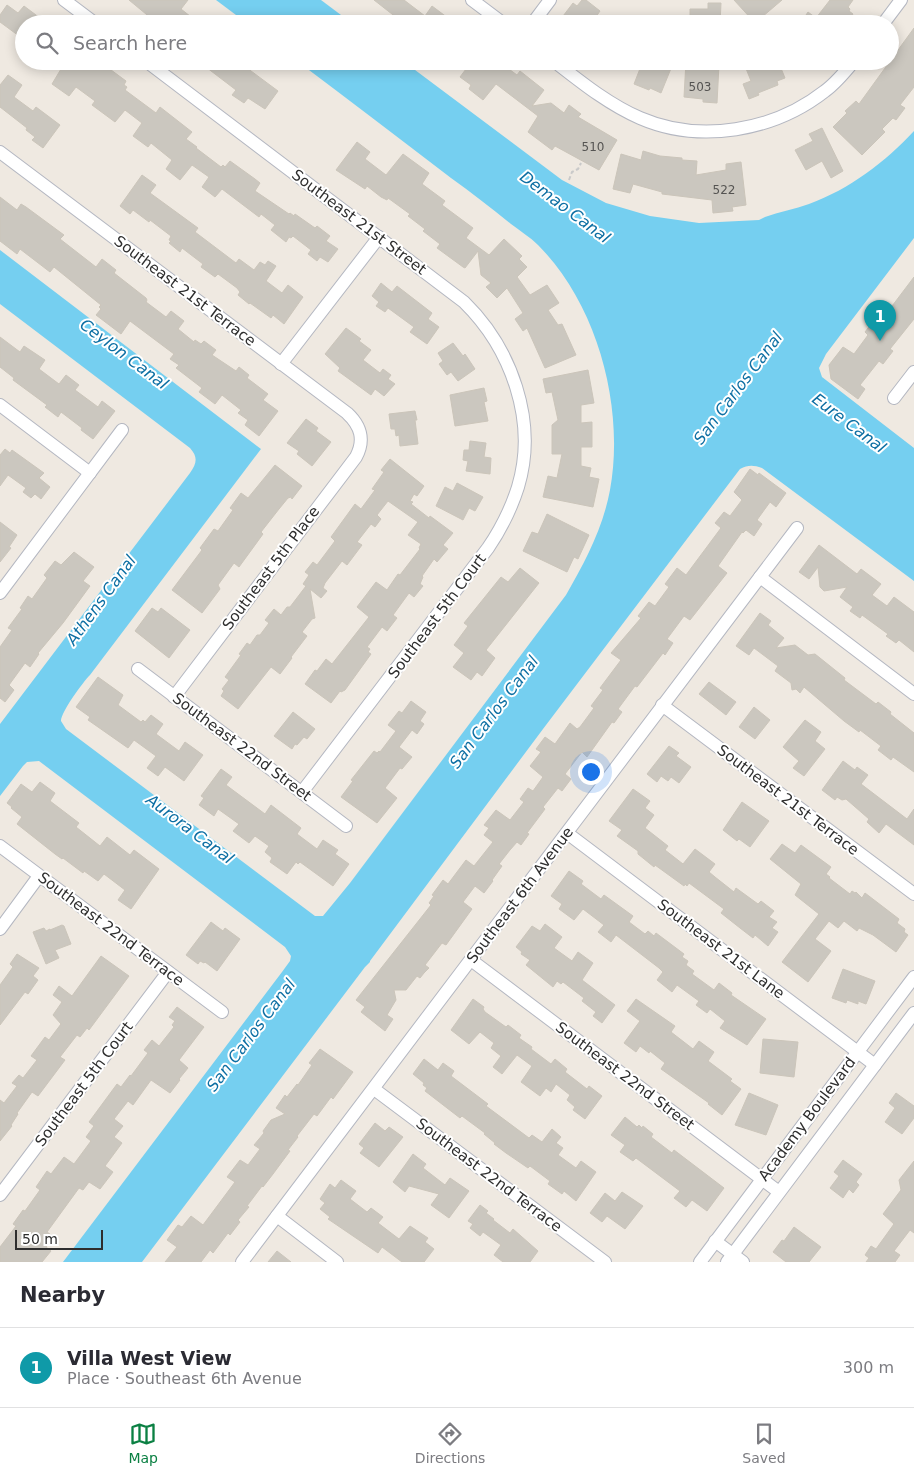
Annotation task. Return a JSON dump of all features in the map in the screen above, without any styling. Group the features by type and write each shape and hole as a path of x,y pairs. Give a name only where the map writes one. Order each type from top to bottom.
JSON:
{"street":[{"path":"64,0 84,15"},
{"path":"472,0 492,15"},
{"path":"539,15 550,0"},
{"path":"890,15 901,0"},
{"name":"Southeast 21st Street","path":"158,70 464,302 490,332 509,366 516,386 523,419"},
{"path":"566,70 613,105 642,119 658,124 709,132 759,125 793,111 817,97 835,83 846,70"},
{"name":"Southeast 21st Terrace","path":"0,152 354,419 361,431 361,438"},
{"path":"281,364 379,237"},
{"path":"894,398 914,372"},
{"path":"0,405 90,473"},
{"name":"Southeast 5th Court","path":"302,792 499,531 519,485 523,455 523,419"},
{"path":"0,593 122,430"},
{"name":"Southeast 5th Place","path":"174,697 356,457 361,445 361,438"},
{"name":"Southeast 6th Avenue","path":"242,1262 797,528"},
{"path":"760,577 914,694"},
{"name":"Southeast 22nd Street","path":"138,669 346,826"},
{"name":"Southeast 21st Terrace","path":"662,705 914,894"},
{"name":"Southeast 21st Lane","path":"567,832 875,1064"},
{"name":"Southeast 22nd Terrace","path":"0,846 222,1012"},
{"path":"0,929 40,876"},
{"name":"Southeast 22nd Street","path":"470,960 779,1192"},
{"name":"Southeast 5th Court","path":"0,1195 168,972"},
{"name":"Academy Boulevard","path":"700,1262 914,977"},
{"name":"Academy Boulevard","path":"729,1258 914,1013"},
{"name":"Southeast 22nd Terrace","path":"374,1088 605,1262"},
{"path":"277,1216 337,1262"},
{"path":"716,1241 729,1258 743,1262"}],"path":[{"path":"569,180 572,172 578,169 581,163"}],"water":[{"path":"216,0 321,0 341,15 236,15"},
{"path":"309,70 415,70 562,180 606,203 650,216 699,223 759,220 824,198 839,191 879,164 914,131 914,238 826,354 819,368 822,377 914,448 914,581 762,468 751,466 740,469 142,1262 63,1262 282,972 290,961 291,956 285,947 39,761 27,762 0,796 0,724 190,473 196,460 190,448 0,304 0,250 261,449 78,690 68,704 61,721 66,729 315,916 323,916 350,883 566,595 580,570 603,518 610,490 614,458 614,426 610,392 602,359 591,327 577,297 559,269 538,245"}],"building":[{"path":"129,0 188,0 181,9 189,15 147,15"},
{"path":"374,0 404,0 424,15 393,15"},
{"path":"582,0 586,0 600,11 597,15 564,15 573,3 577,6"},
{"path":"734,0 782,0 764,15 748,15"},
{"path":"830,0 853,0 848,7 852,15 818,15"},
{"path":"708,3 721,3 720,15 690,15 690,9 708,9"},
{"path":"7,5 18,13 24,6 36,15 15,15 15,33 0,22 0,15"},
{"path":"432,6 444,15 426,15"},
{"path":"914,28 914,87 900,105 905,108 896,120 893,118 882,129 885,132 862,155 833,127 847,113 845,111 856,101 859,104 884,70 899,70 899,49"},
{"path":"60,70 111,70 126,81 124,85 127,87 125,90 156,113 160,107 192,132 186,139 196,148 221,167 223,165 225,167 230,161 260,183 255,191 289,214 294,216 295,214 315,228 317,226 330,236 326,241 338,249 328,262 320,257 317,261 308,254 311,250 293,236 289,237 286,242 271,230 275,225 261,214 259,217 222,189 215,197 202,187 209,177 192,165 180,180 166,169 172,160 151,143 148,147 133,136 142,123 125,110 115,122 92,105 95,101 76,87 69,96 52,84"},
{"path":"210,70 250,70 278,91 265,109 248,98 244,103 232,95 236,90"},
{"path":"465,70 510,70 517,75 520,71 544,90 532,106 551,103 564,113 569,105 581,114 578,117 617,140 599,170 555,146 552,150 528,132 538,116 496,84 483,100 469,89 471,85 460,77"},
{"path":"639,70 670,70 661,93 634,84"},
{"path":"686,70 719,70 717,103 703,102 703,99 684,97"},
{"path":"747,70 782,70 785,78 777,81 778,85 749,99 743,84 751,81"},
{"path":"8,75 22,85 14,97 33,111 36,107 60,125 43,148 32,140 35,137 26,130 27,128 0,107 0,85"},
{"path":"822,128 843,171 831,178 822,161 806,170 795,150 813,141 809,134"},
{"path":"357,142 370,152 365,159 386,175 403,154 429,173 422,184 445,201 442,205 473,228 466,238 489,255 504,239 522,256 519,259 527,267 517,277 530,295 547,285 559,303 548,310 558,325 562,324 576,355 545,368 527,328 523,331 515,319 523,313 507,288 497,298 486,287 491,283 481,275 478,251 465,268 463,267 437,248 440,244 408,216 410,214 388,198 387,200 381,197 367,186 365,189 336,170"},
{"path":"643,151 660,156 697,161 696,175 726,170 726,164 741,162 746,205 732,207 733,211 713,213 712,200 662,194 662,192 633,184 630,193 613,189 621,154 641,160"},
{"path":"142,175 156,185 150,193 198,228 195,232 236,263 239,259 254,270 260,262 265,265 268,261 276,266 266,281 282,293 288,285 303,297 284,324 273,315 271,318 249,304 238,295 240,292 237,288 218,274 215,277 201,267 203,264 182,248 180,252 169,243 171,236 150,220 149,222 133,210 130,214 120,206"},
{"path":"0,197 17,210 21,204 26,207 64,235 60,239 96,267 102,259 116,270 114,273 146,298 146,302 166,317 171,311 184,321 178,329 194,342 195,340 201,344 204,341 216,350 212,355 236,371 239,367 249,375 247,378 268,394 263,400 278,411 259,436 245,425 248,420 238,413 241,410 222,395 215,404 199,392 202,388 176,368 179,365 170,359 174,354 130,321 121,334 96,315 101,309 99,307 101,305 54,267 50,272 20,249 17,254 0,241"},
{"path":"914,277 914,319 890,349 893,351 883,364 879,361 860,385 865,389 858,399 831,379 829,365 843,347 854,354 868,335 865,332 875,319 880,322"},
{"path":"381,283 392,292 397,286 432,313 428,319 439,327 427,344 410,332 414,327 388,308 385,312 376,306 379,302 372,296"},
{"path":"346,328 361,339 359,341 371,350 363,360 380,373 383,369 391,375 388,379 395,384 384,396 375,389 371,395 338,371 340,368 325,354"},
{"path":"0,337 20,352 24,346 45,360 39,369 59,384 66,375 79,385 75,390 98,407 102,401 115,411 93,439 61,412 58,417 45,407 47,405 13,380 14,378 0,367"},
{"path":"453,343 463,356 465,354 475,369 458,381 451,372 447,375 439,364 443,361 438,353"},
{"path":"588,370 594,403 581,405 581,423 592,422 592,447 581,447 581,466 591,468 589,477 599,479 593,507 543,497 548,476 557,478 562,454 552,454 552,425 558,420 552,392 546,393 543,379"},
{"path":"484,388 487,401 484,402 488,421 455,426 450,395"},
{"path":"415,411 418,444 400,446 399,435 396,436 395,429 391,429 389,414"},
{"path":"306,419 318,428 316,431 331,442 312,466 297,454 299,451 287,443"},
{"path":"470,441 486,443 484,457 491,458 490,474 466,471 468,461 463,460 464,450 469,450"},
{"path":"5,449 10,453 12,450 44,473 39,478 50,487 41,499 35,494 31,498 23,492 26,488 8,475 0,486 0,455"},
{"path":"390,459 424,486 417,496 414,494 410,501 413,502 411,504 453,533 443,545 448,549 437,562 434,559 422,576 420,584 423,586 414,597 409,593 393,615 397,618 387,631 382,627 367,647 370,649 368,652 371,654 345,690 340,691 331,703 305,684 326,659 332,664 369,617 357,607 376,582 387,590 420,549 421,544 408,535 418,522 388,501 377,515 381,519 375,527 371,524 357,542 362,545 347,565 342,561 325,583 323,588 327,591 321,598 310,589 315,618 312,619 302,632 307,636 292,658 280,674 271,667 238,709 221,696 224,691 222,689 229,680 225,677 247,643 250,645 269,623 265,620 274,609 281,615 287,607 290,607 306,586 303,584 309,575 305,572 313,562 317,565 335,541 331,537 355,504 361,509 375,490 372,489 384,472 381,470"},
{"path":"275,465 302,486 292,499 291,497 288,498 261,532 263,534 239,567 234,563 218,585 220,589 202,613 172,590 202,550 200,548 214,529 218,531 233,510 230,508 241,493 248,498"},
{"path":"750,469 758,475 759,473 786,493 776,507 770,502 757,520 762,524 754,536 746,530 742,532 718,566 727,573 690,620 684,616 667,639 673,643 665,655 663,653 637,687 635,686 618,709 622,712 614,723 612,722 587,757 582,752 565,774 571,779 562,791 558,788 543,807 545,809 527,833 529,834 521,845 517,842 499,864 502,866 484,893 475,886 463,902 472,909 446,945 442,943 425,965 429,968 420,978 417,976 406,990 394,990 396,1000 387,1015 393,1019 385,1031 361,1012 365,1007 356,1000 431,905 429,903 434,896 432,895 443,880 448,884 466,860 474,866 493,842 484,835 489,828 484,825 496,810 510,820 524,802 520,799 528,788 533,791 543,777 530,766 541,752 536,749 545,737 555,744 570,723 577,729 580,727 594,708 591,706 603,690 600,688 621,660 611,653 641,618 638,616 649,602 655,606 669,587 665,584 677,568 686,575 721,528 715,523 724,512 730,516 742,500 734,492"},
{"path":"457,483 483,497 475,511 469,508 463,520 436,506 445,487 453,491"},
{"path":"547,514 589,535 578,559 574,557 567,572 523,551 532,532 538,534"},
{"path":"0,522 17,535 9,547 11,548 0,562"},
{"path":"819,545 857,574 861,569 881,584 872,595 887,606 894,597 914,612 914,652 899,640 896,643 886,636 888,634 862,615 860,618 850,611 853,607 840,597 847,587 824,591 820,587 818,567 809,579 799,572"},
{"path":"74,552 94,567 83,581 90,586 38,653 30,667 25,663 9,685 14,690 5,702 0,698 0,647 12,630 8,628 22,609 20,608 28,596 32,599 47,578 44,575 55,561 61,565"},
{"path":"520,568 539,583 486,650 495,658 482,676 477,672 471,680 453,667 464,653 454,645 468,626 464,623 501,577 508,582"},
{"path":"152,608 158,612 161,608 190,630 169,658 135,631"},
{"path":"760,613 771,621 768,625 784,638 776,648 795,645 808,655 815,654 845,678 844,680 876,704 878,702 914,733 914,772 893,757 891,760 878,750 881,746 860,730 859,732 844,721 804,687 800,693 796,689 792,690 791,683 775,671 778,666 754,648 749,655 736,646"},
{"path":"98,677 123,695 118,705 141,722 143,720 145,722 151,715 163,724 156,734 179,751 185,742 203,755 184,781 165,767 158,776 147,768 156,756 134,740 128,748 88,720 90,717 76,707"},
{"path":"709,682 736,702 726,715 699,694"},
{"path":"411,701 426,712 420,721 424,724 417,734 412,730 399,747 412,757 402,769 400,768 385,788 397,798 377,823 341,797 353,781 351,780 374,751 380,752 396,731 388,725 399,711 402,713"},
{"path":"754,707 770,720 755,739 739,727"},
{"path":"293,712 315,729 307,739 304,737 292,749 274,736"},
{"path":"805,720 821,732 815,741 825,749 804,776 793,768 799,761 783,747"},
{"path":"669,746 679,753 676,756 691,767 679,783 671,777 668,781 661,776 657,782 647,774"},
{"path":"843,761 855,770 857,767 868,775 861,784 907,819 914,809 914,845 886,824 879,833 867,822 869,819 846,799 842,800 837,797 835,800 822,790"},
{"path":"221,769 232,777 226,785 265,814 271,805 301,828 297,834 317,849 323,840 338,850 335,854 349,864 333,886 300,862 298,864 296,862 287,874 270,862 272,858 265,852 269,846 255,836 249,843 233,831 239,824 218,809 214,816 199,805 204,798 201,796"},
{"path":"40,782 55,793 50,801 79,823 76,827 100,846 107,837 130,855 134,850 159,869 131,909 118,900 125,890 104,874 98,881 84,871 83,873 17,824 22,817 7,803 21,784 32,792"},
{"path":"633,789 650,801 645,808 654,815 645,828 668,846 665,850 683,864 695,849 715,864 709,872 734,892 736,888 758,904 761,901 774,911 769,917 777,922 772,928 778,932 768,946 755,935 753,938 721,913 724,909 689,883 687,886 685,884 684,886 655,865 654,867 638,854 638,851 617,836 622,830 609,821"},
{"path":"742,802 769,821 750,847 739,839 737,841 723,830"},
{"path":"782,844 795,853 801,845 831,867 826,874 850,894 852,891 856,892 862,898 865,893 899,919 897,923 905,929 904,932 908,935 896,952 873,935 859,928 857,931 844,921 838,928 829,921 815,939 831,951 808,982 782,962 819,914 795,895 801,884 770,859"},
{"path":"569,871 583,881 581,884 601,899 604,895 633,916 629,922 645,934 648,931 654,936 656,933 684,954 682,957 688,961 686,965 694,971 692,974 714,990 719,983 732,993 731,995 766,1019 747,1045 720,1028 725,1021 710,1009 707,1013 696,1005 699,1001 677,985 672,992 657,980 663,972 616,935 611,942 598,932 604,925 583,909 574,920 559,909 562,904 551,896"},
{"path":"211,922 223,931 225,928 240,939 217,971 205,962 200,961 198,964 186,955"},
{"path":"545,924 562,937 554,948 572,961 578,952 593,963 582,980 615,1005 602,1023 593,1016 596,1012 582,1001 584,998 563,982 561,984 557,981 553,987 526,965 530,960 521,954 522,952 516,947 532,926 540,931"},
{"path":"62,925 71,944 55,950 59,958 46,964 33,932 44,928 46,931"},
{"path":"17,954 39,968 33,976 38,980 28,994 25,992 0,1025 0,985 13,967 10,964"},
{"path":"101,956 129,976 89,1030 87,1028 80,1037 77,1035 60,1057 65,1060 38,1096 32,1092 17,1113 12,1126 0,1141 0,1100 4,1103 17,1086 12,1083 19,1075 23,1078 37,1060 31,1056 45,1037 49,1040 61,1024 53,1015 62,1002 53,995 59,986 72,996"},
{"path":"843,969 875,981 866,1004 858,1001 858,1004 847,1000 846,1003 832,998"},
{"path":"473,999 484,1007 485,1012 521,1035 519,1038 532,1047 531,1049 551,1064 555,1059 567,1069 565,1072 587,1089 589,1086 602,1096 585,1119 573,1110 575,1107 567,1100 570,1095 556,1084 551,1092 546,1088 540,1096 521,1082 532,1066 517,1055 502,1074 493,1067 501,1056 491,1048 494,1043 480,1032 469,1044 451,1030"},
{"path":"636,999 675,1026 671,1032 693,1049 699,1041 714,1052 708,1061 732,1079 730,1081 741,1089 722,1115 709,1103 661,1069 665,1063 650,1051 649,1053 640,1046 636,1052 624,1043 640,1021 627,1011"},
{"path":"177,1007 204,1027 179,1060 188,1068 180,1080 170,1093 151,1080 133,1105 128,1101 114,1119 123,1126 114,1137 122,1143 105,1166 113,1172 100,1189 89,1182 83,1190 79,1188 47,1232 54,1237 46,1247 51,1251 42,1262 0,1262 0,1247 16,1226 13,1224 40,1190 36,1187 47,1171 51,1174 64,1157 74,1164 91,1141 86,1137 94,1126 89,1122 117,1084 121,1087 131,1076 148,1053 144,1050 152,1040 159,1046 174,1027 172,1025 175,1021 169,1017"},
{"path":"763,1039 798,1042 794,1077 760,1073"},
{"path":"320,1049 353,1072 333,1099 331,1097 317,1116 314,1114 297,1136 288,1150 290,1151 247,1206 249,1207 238,1220 240,1222 230,1235 228,1233 213,1253 210,1250 201,1262 165,1262 177,1247 167,1240 178,1225 182,1227 191,1216 203,1225 235,1182 227,1177 240,1160 248,1165 260,1149 254,1145 264,1133 263,1131 271,1120 285,1114 276,1108 285,1095 287,1097 298,1085 312,1065 309,1063"},
{"path":"424,1059 438,1070 443,1063 454,1071 451,1076 488,1104 486,1106 529,1138 532,1135 542,1142 552,1129 561,1137 556,1143 563,1148 558,1155 576,1168 581,1161 596,1172 576,1201 564,1191 562,1194 548,1184 550,1181 530,1166 528,1168 506,1153 494,1144 485,1133 462,1116 460,1118 425,1091 427,1088 423,1085 424,1083 413,1074"},
{"path":"749,1093 778,1105 766,1135 735,1125"},
{"path":"896,1093 914,1106 914,1118 902,1134 885,1122 895,1108 889,1103"},
{"path":"625,1117 637,1127 639,1125 642,1128 643,1126 653,1134 651,1137 672,1153 674,1150 724,1188 707,1211 692,1200 686,1207 674,1198 680,1191 636,1158 633,1161 620,1152 625,1145 611,1135"},
{"path":"375,1123 385,1131 389,1127 403,1137 379,1167 360,1153 364,1148 359,1144"},
{"path":"413,1154 426,1164 423,1168 445,1185 450,1178 469,1191 449,1218 431,1205 439,1194 409,1186 405,1192 393,1182"},
{"path":"843,1160 862,1174 856,1182 859,1185 853,1193 849,1189 843,1198 830,1188 839,1176 834,1172"},
{"path":"914,1161 914,1233 910,1230 894,1251 900,1255 895,1262 866,1262 869,1258 865,1255 871,1246 876,1249 894,1224 883,1214 901,1190 899,1180"},
{"path":"341,1180 356,1191 350,1199 367,1212 371,1208 383,1217 378,1223 399,1239 410,1226 428,1238 425,1242 434,1249 424,1262 402,1262 382,1247 378,1253 328,1219 330,1217 320,1209 325,1203 320,1199 330,1184 335,1188"},
{"path":"622,1192 643,1206 625,1229 607,1216 602,1222 590,1213 605,1193 615,1201"},
{"path":"480,1205 488,1211 486,1213 493,1220 510,1233 513,1229 538,1251 530,1262 503,1262 494,1255 501,1245 483,1232 480,1236 470,1228 473,1224 468,1221"},
{"path":"794,1227 821,1247 809,1262 786,1262 773,1252"},
{"path":"277,1251 291,1262 268,1262"}],"place":[{"name":"Villa West View","path":"880,341"}],"water label":[{"name":"Demao Canal","path":"565,207"},
{"name":"Ceylon Canal","path":"124,354"},
{"name":"San Carlos Canal","path":"738,388"},
{"name":"Eure Canal","path":"849,423"},
{"name":"Athens Canal","path":"101,600"},
{"name":"San Carlos Canal","path":"494,712"},
{"name":"Aurora Canal","path":"190,829"},
{"name":"San Carlos Canal","path":"251,1035"}]}
